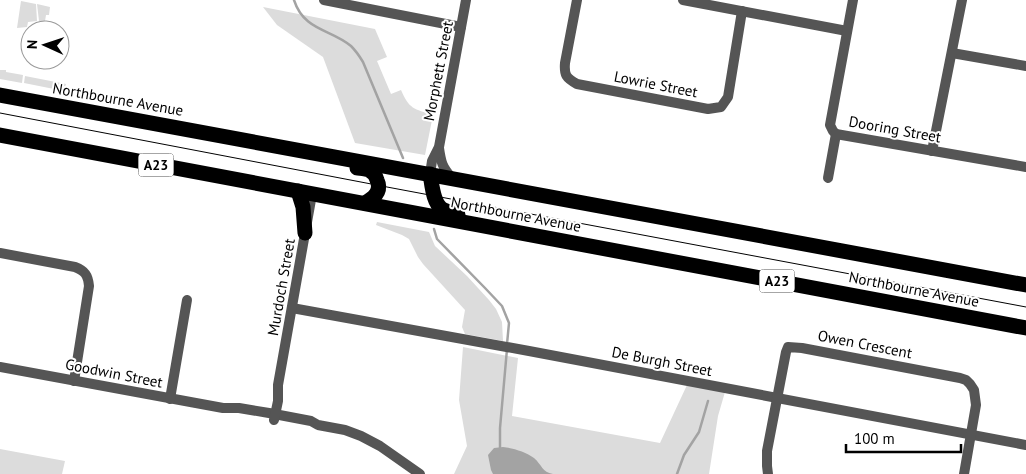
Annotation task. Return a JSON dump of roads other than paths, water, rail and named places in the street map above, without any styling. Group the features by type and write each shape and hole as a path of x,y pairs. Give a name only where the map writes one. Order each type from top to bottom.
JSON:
{"highway":[{"name":"Northbourne Avenue","path":"0,95 1026,285"},
{"name":"Northbourne Avenue","path":"0,135 1026,328"},
{"path":"283,147 370,171 375,176 379,186 377,194 365,203"},
{"path":"430,174 433,193 442,209 460,216 467,222"},
{"path":"305,192 305,233"}],"street":[{"path":"324,0 461,27"},
{"name":"Morphett Street","path":"430,174 432,161 439,147 466,0"},
{"name":"Lowrie Street","path":"576,0 564,73 569,80 576,84 708,109 721,107 728,97 742,11"},
{"path":"683,0 847,31"},
{"name":"Dooring Street","path":"852,0 830,125 836,134 1026,168"},
{"path":"932,151 962,0"},
{"path":"952,53 1026,66"},
{"path":"828,178 836,134"},
{"name":"Morphett Street","path":"439,147 441,162 452,178"},
{"name":"Murdoch Street","path":"272,417 272,400 278,385 305,233"},
{"path":"0,253 75,267 85,273 88,278 74,381"},
{"path":"170,399 187,300"},
{"name":"De Burgh Street","path":"292,308 1026,445"},
{"name":"Owen Crescent","path":"768,474 767,451 788,348 802,348 966,380 974,390 976,405 964,474"},
{"name":"Goodwin Street","path":"0,367 170,399 223,408 239,408 272,417 311,421 318,425 345,430 361,436 380,446 420,474"}],"waterway":[{"path":"294,0 304,18 311,24 343,40 359,56 403,158"},
{"path":"434,229 437,239 502,306 509,323 507,344"},
{"path":"500,448 507,349"},
{"path":"677,474 684,455 699,432 708,401"}],"tram line":[{"path":"0,113 1026,307"}]}
